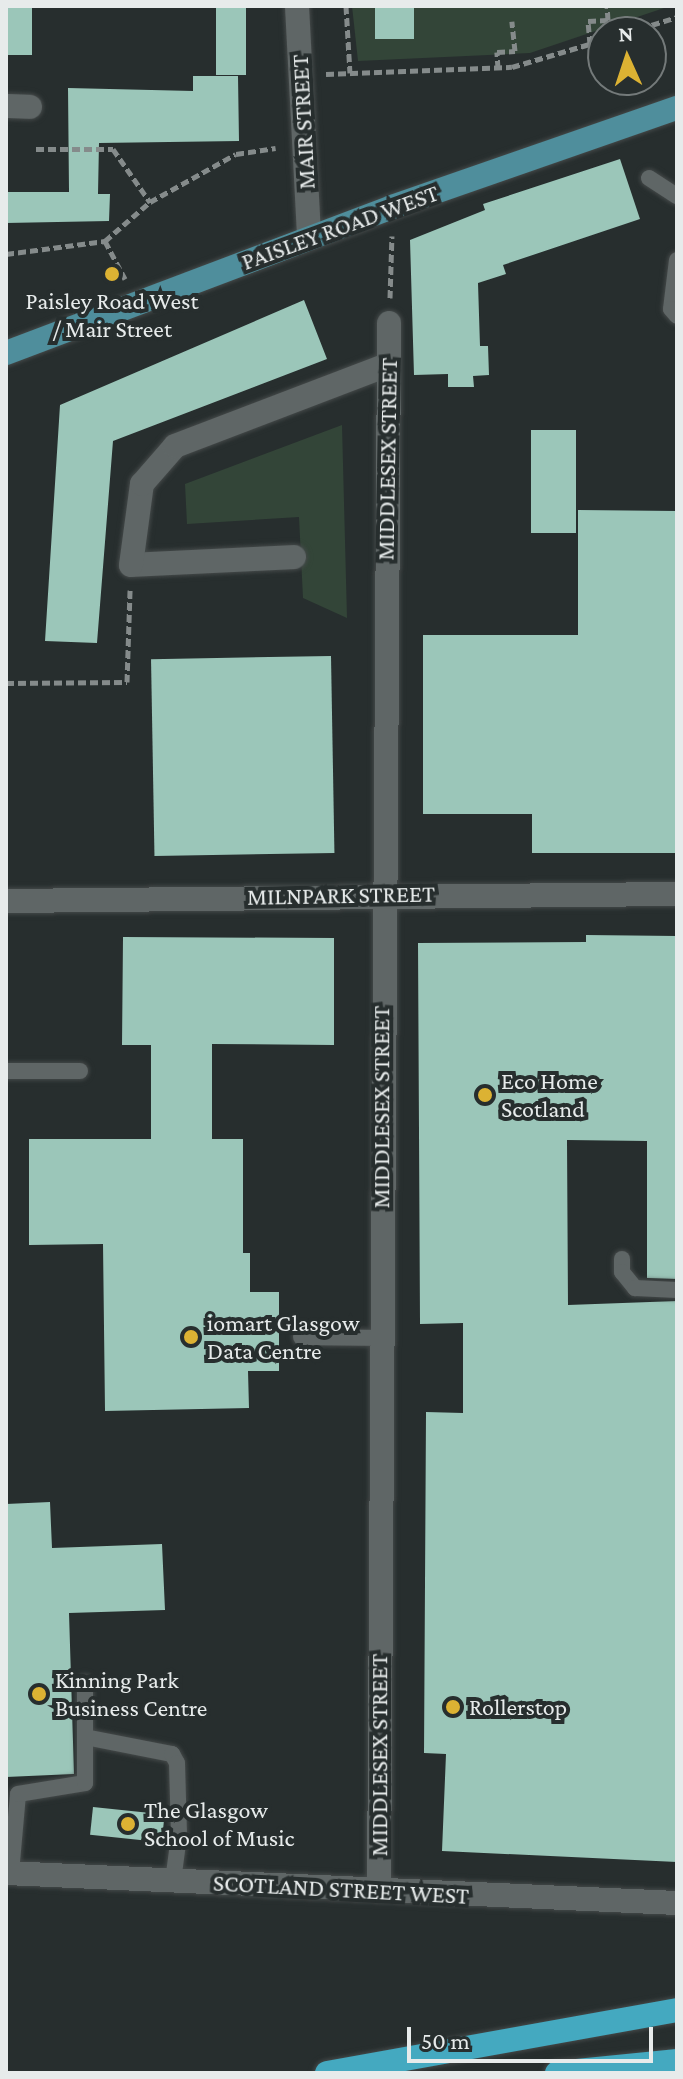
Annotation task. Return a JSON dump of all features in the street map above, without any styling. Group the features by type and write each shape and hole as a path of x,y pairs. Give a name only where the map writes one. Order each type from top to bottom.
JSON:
{"highway":[{"path":"327,2073 677,2010"},
{"path":"557,2073 677,2061"}],"main road":[{"name":"PAISLEY ROAD WEST","path":"6,353 392,207 677,108"}],"street":[{"name":"MAIR STREET","path":"297,6 309,238"},
{"name":"MIDDLESEX STREET","path":"379,1890 382,894 389,323"},
{"path":"294,557 131,565 142,484 175,446 387,365"},
{"name":"MILNPARK STREET","path":"6,901 382,894 677,894"},
{"name":"SCOTLAND STREET WEST","path":"9,1873 677,1903"}],"lane":[{"path":"649,178 677,196"},
{"path":"677,260 671,309 677,316"},
{"path":"6,1071 80,1071"},
{"path":"622,1259 622,1272 635,1288 677,1290"},
{"path":"301,1337 380,1338"},
{"path":"9,1873 18,1794 85,1783 85,1683"},
{"path":"85,1737 172,1754 178,1780 173,1881"}],"path":[{"path":"346,6 350,73"},
{"path":"498,68 497,52 515,51 512,21"},
{"path":"301,75 498,68 587,45"},
{"path":"6,254 105,241 150,202 236,154 304,143"},
{"path":"36,149 113,149 150,202"},
{"path":"389,323 392,207"},
{"path":"105,241 138,303"},
{"path":"6,683 127,682 131,565"}],"green space":[{"path":"352,6 670,6 640,16 587,16 587,34 530,53 358,61"},
{"path":"342,425 347,618 303,598 299,517 187,524 185,484"}],"building":[{"path":"6,6 32,6 32,55 6,55"},
{"path":"216,6 246,6 246,75 216,75"},
{"path":"375,6 414,6 414,39 375,39"},
{"path":"193,76 238,76 239,141 99,143 98,194 110,194 109,221 6,223 6,192 69,192 68,88 193,91"},
{"path":"620,159 640,219 503,265 506,274 478,283 480,346 488,346 489,375 473,376 474,387 448,387 448,374 414,375 410,240 485,210 483,204"},
{"path":"304,300 327,359 113,441 97,643 45,641 60,405"},
{"path":"531,430 576,430 576,533 531,533"},
{"path":"578,510 677,511 677,853 532,853 532,814 423,814 423,635 578,635"},
{"path":"331,656 334,853 154,856 151,659"},
{"path":"586,935 677,936 677,1279 647,1278 647,1141 567,1140 568,1305 677,1301 677,1862 442,1851 446,1754 424,1753 426,1412 463,1413 463,1323 420,1324 418,943 586,942"},
{"path":"123,937 334,938 334,1045 212,1044 212,1139 243,1139 243,1253 250,1253 250,1292 279,1292 279,1371 248,1371 249,1408 105,1411 103,1244 29,1245 29,1139 151,1139 151,1045 122,1045"},
{"name":"Kinning Park Business Centre","path":"50,1502 52,1548 162,1544 165,1610 69,1613 74,1774 6,1777 6,1504"},
{"name":"The Glasgow School of Music","path":"93,1807 165,1815 162,1842 90,1835"}],"place":[{"name":"Paisley Road West / Mair Street","path":"112,274"},
{"name":"Eco Home Scotland","path":"485,1095"},
{"name":"iomart Glasgow Data Centre","path":"191,1337"},
{"name":"Kinning Park Business Centre","path":"39,1694"},
{"name":"Rollerstop","path":"453,1707"},
{"name":"The Glasgow School of Music","path":"128,1824"}]}
